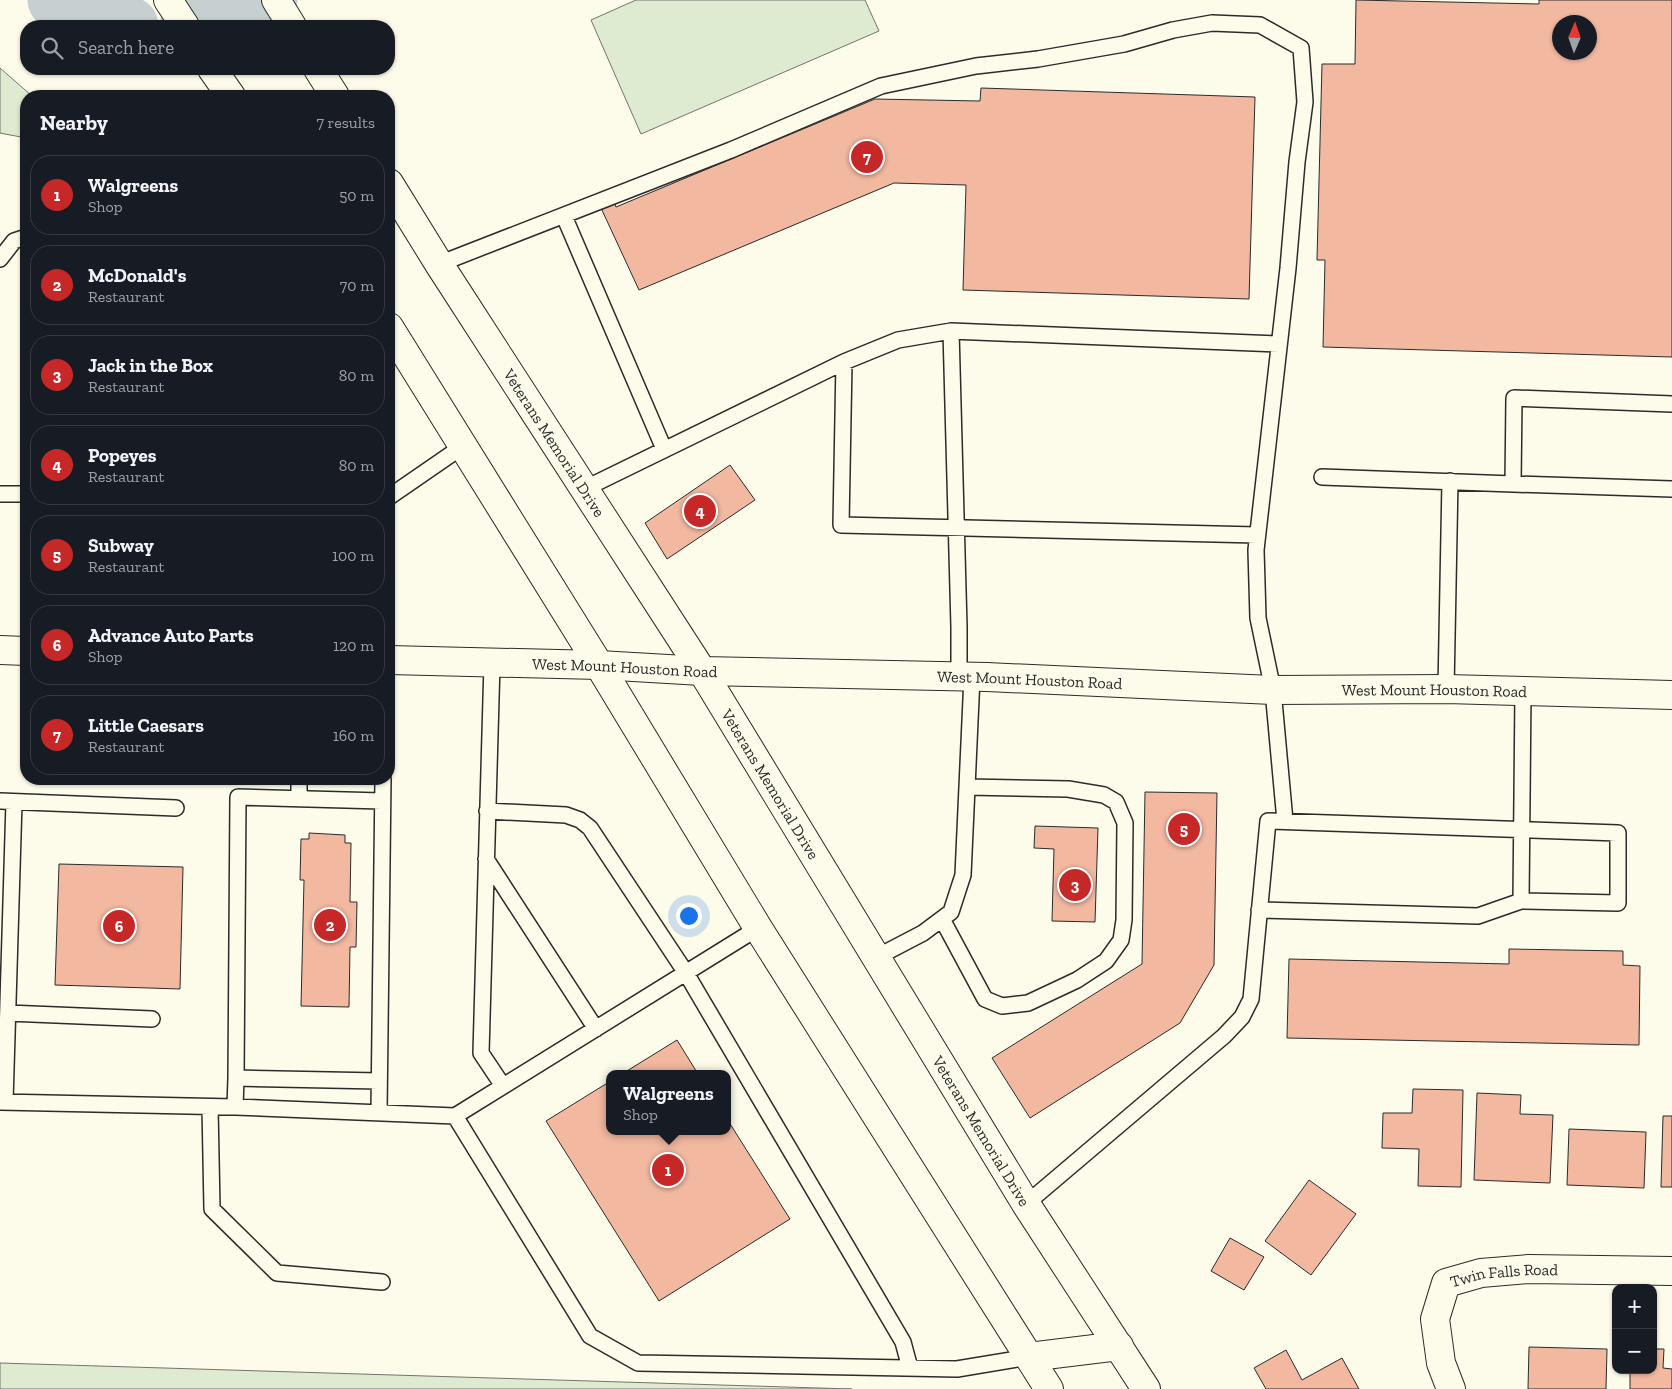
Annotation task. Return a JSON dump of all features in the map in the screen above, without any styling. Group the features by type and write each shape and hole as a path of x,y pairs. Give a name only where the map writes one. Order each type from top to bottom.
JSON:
{"main road":[{"path":"168,0 181,20"},
{"path":"276,0 288,20"},
{"name":"Veterans Memorial Drive","path":"395,193 702,671 1026,1204 1146,1389"},
{"path":"395,337 599,665 758,928 1049,1389"},
{"path":"0,650 20,651"},
{"name":"West Mount Houston Road","path":"395,660 599,665 702,671 966,677 1273,690 1446,688 1672,695"},
{"name":"Twin Falls Road","path":"1452,1389 1441,1363 1435,1319 1446,1283 1481,1273 1530,1269 1672,1271"},
{"path":"1029,1356 1119,1346"}],"lane":[{"path":"439,264 731,150 880,86 976,66 1038,59 1124,44 1173,30 1212,23 1260,25 1301,48 1306,102 1297,162 1288,268 1256,550 1258,618 1273,690 1285,821"},
{"path":"564,216 664,449"},
{"path":"0,259 14,241 20,239"},
{"path":"584,489 844,362 898,340 952,330 1279,344"},
{"path":"877,957 923,934 951,912 963,875 967,787 966,677 957,529 952,330"},
{"path":"844,362 841,525 1257,536"},
{"path":"1513,484 1514,398 1672,404"},
{"path":"395,493 463,446"},
{"path":"1322,477 1672,489"},
{"path":"1446,688 1450,481"},
{"path":"0,494 20,494"},
{"path":"492,663 481,1053 503,1086"},
{"path":"1521,901 1523,691"},
{"path":"299,785 299,798"},
{"path":"379,1112 382,785"},
{"path":"942,919 985,998 1002,1006 1028,1003 1077,980 1106,961 1121,940 1124,920 1125,823 1116,802 1104,795 1068,789 967,787"},
{"path":"234,1107 236,1078 238,797 382,801"},
{"path":"176,808 7,802 8,1013 3,1102 234,1107 455,1116 758,928"},
{"path":"487,811 566,815 580,820 590,828 686,973 903,1342 910,1368"},
{"path":"1026,1204 1224,1036 1242,1017 1251,999 1259,910 1268,821 1618,834 1618,904 1521,901 1478,916 1259,910"},
{"path":"486,859 596,1029"},
{"path":"8,1013 152,1019"},
{"path":"236,1078 379,1081"},
{"path":"210,1107 212,1209 276,1273 382,1282"},
{"path":"455,1116 590,1336 638,1363 957,1369 1029,1356"}],"green space":[{"path":"636,0 865,0 879,31 641,134 591,20"},
{"path":"0,68 25,90 20,90 20,137 0,133"},
{"path":"0,1363 852,1389 0,1389"}],"building":[{"path":"1356,0 1539,4 1539,0 1672,0 1672,357 1323,347 1325,260 1317,260 1322,64 1355,64"},
{"path":"981,88 1255,97 1249,299 963,290 966,185 894,183 639,290 601,208 614,202 616,207 875,99 980,101"},
{"path":"730,465 755,500 667,559 645,523"},
{"path":"1145,792 1217,793 1214,965 1180,1023 1030,1118 992,1058 1142,964"},
{"path":"1035,826 1098,828 1095,922 1052,921 1054,849 1034,848"},
{"path":"309,833 345,835 345,843 351,843 350,902 357,902 356,947 350,947 349,1007 301,1006 304,880 300,880 301,839 309,839"},
{"path":"59,864 183,867 180,989 55,985"},
{"path":"1509,949 1623,951 1623,965 1640,966 1639,1045 1287,1038 1289,959 1509,964"},
{"path":"677,1040 696,1070 628,1070"},
{"path":"606,1084 606,1135 731,1135 731,1125 790,1219 659,1301 546,1121"},
{"path":"1413,1089 1463,1090 1461,1187 1418,1186 1419,1149 1382,1148 1383,1113 1412,1113"},
{"path":"1477,1093 1521,1095 1520,1114 1553,1115 1550,1183 1474,1180"},
{"path":"1663,1116 1672,1116 1672,1187 1661,1187"},
{"path":"1569,1129 1646,1132 1644,1188 1567,1185"},
{"path":"1309,1180 1356,1214 1311,1275 1265,1241"},
{"path":"1230,1238 1264,1257 1244,1290 1211,1271"},
{"path":"1529,1347 1607,1349 1606,1389 1528,1389"},
{"path":"1657,1349 1664,1349 1663,1368 1672,1369 1672,1389 1630,1389 1630,1374 1657,1374"},
{"path":"1286,1350 1302,1380 1342,1358 1359,1389 1266,1389 1254,1368"}],"waterway":[{"path":"57,0 112,20"},
{"path":"217,20 268,0"}],"place":[{"name":"Little Caesars","path":"867,157"},
{"name":"Popeyes","path":"700,511"},
{"name":"Subway","path":"1184,829"},
{"name":"Jack in the Box","path":"1075,885"},
{"name":"McDonald's","path":"330,925"},
{"name":"Advance Auto Parts","path":"119,926"},
{"name":"Walgreens","path":"668,1170"}]}
